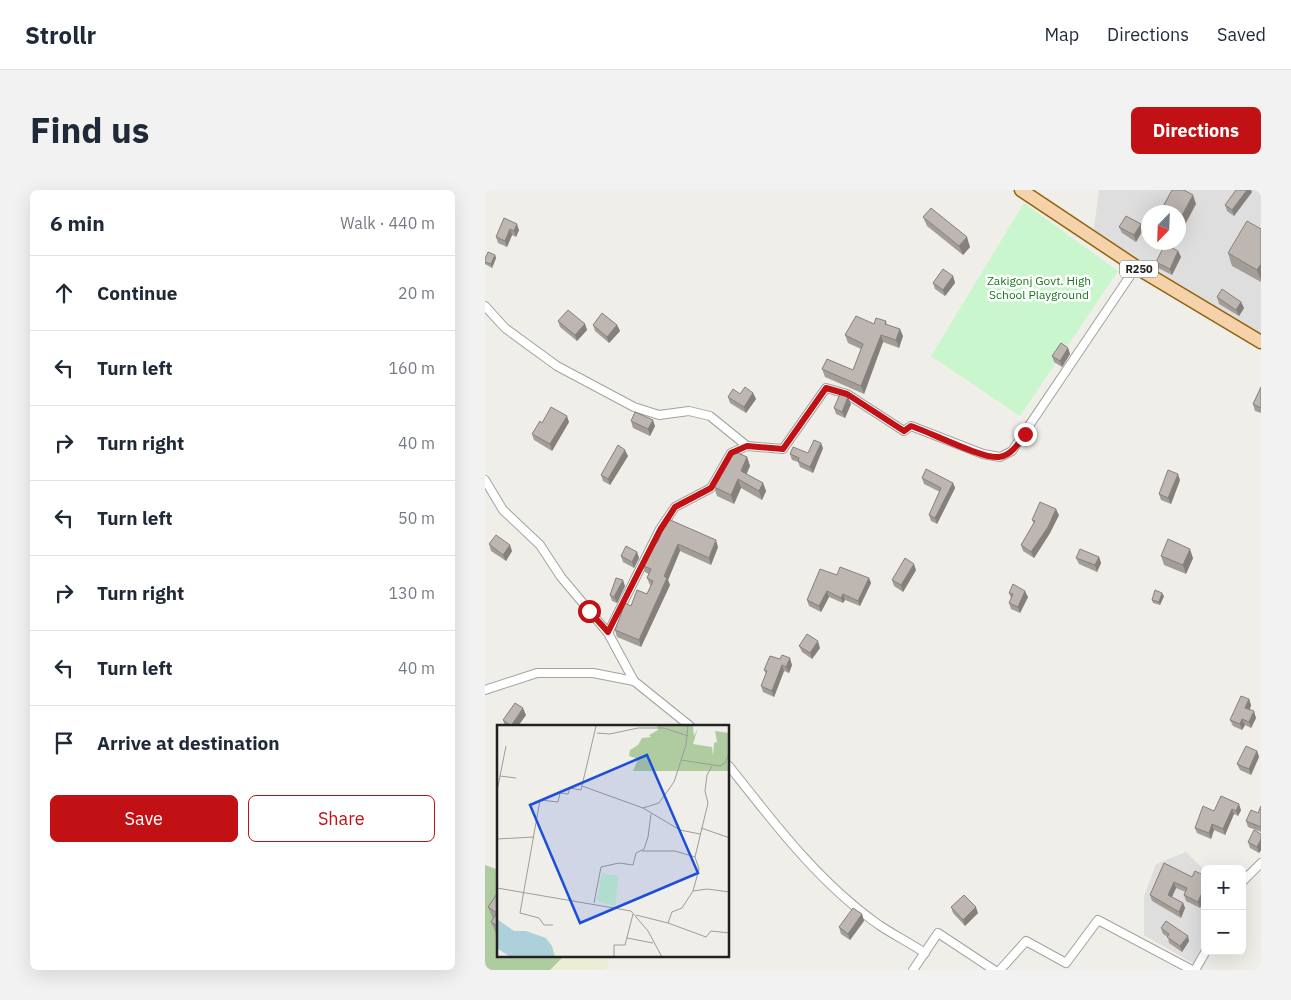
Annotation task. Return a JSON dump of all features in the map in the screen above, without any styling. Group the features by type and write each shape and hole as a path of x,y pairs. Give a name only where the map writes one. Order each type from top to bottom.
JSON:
{"main road":[{"name":"R250","path":"1021,190 1135,267 1261,342"}],"street":[{"path":"608,632 660,530 675,507 711,488 731,453 747,446 783,449 826,388 847,394 904,431 911,426 983,454 1000,457 1012,451 1135,267"},
{"path":"485,306 505,328 557,366 634,407 659,415 689,411 710,416 747,446"},
{"path":"485,480 503,510 540,544 561,577 608,632 634,681 689,725"},
{"path":"485,690 537,673 593,673 634,681"},
{"path":"730,767 781,832 820,873 879,924 925,953"},
{"path":"1246,878 1261,863"},
{"path":"1000,970 1026,941 1066,963 1098,920 1194,970 1203,955"},
{"path":"913,970 938,933 994,970"}],"shaded area":[{"path":"1099,190 1261,190 1261,332 1257,337 1093,235"},
{"path":"1186,852 1201,867 1202,955 1194,964 1144,935 1144,896 1156,864"}],"green space":[{"name":"Zakigonj Govt. High School Playground","path":"1024,203 1118,271 1020,416 931,356"},
{"path":"485,865 497,869 497,958 562,958 550,970 485,970"},
{"path":"562,958 611,958 605,970 550,970"}],"building":[{"path":"1172,190 1184,190 1193,195 1186,208 1186,205 1164,205"},
{"path":"1236,190 1247,190 1232,210 1225,205"},
{"path":"931,208 967,237 959,246 923,217"},
{"path":"1126,216 1141,224 1134,235 1119,227"},
{"path":"504,218 517,224 514,231 510,229 505,241 496,237"},
{"path":"1247,221 1261,229 1261,264 1257,270 1228,253"},
{"path":"1162,250 1178,251 1170,269 1156,262"},
{"path":"488,252 495,255 491,264 485,262"},
{"path":"943,269 953,276 943,290 933,283"},
{"path":"1222,289 1241,302 1236,310 1217,297"},
{"path":"568,310 585,324 575,335 558,321"},
{"path":"602,313 617,325 607,337 593,325"},
{"path":"856,316 874,324 876,318 886,321 885,324 900,329 896,340 881,335 861,386 822,369 827,359 853,370 863,344 845,335"},
{"path":"1061,343 1068,348 1060,361 1052,356"},
{"path":"745,387 753,393 744,407 728,397 733,389 740,394"},
{"path":"1261,387 1261,408 1253,404"},
{"path":"840,394 848,397 842,412 834,408"},
{"path":"551,407 567,416 550,444 532,434 540,421 542,423"},
{"path":"635,412 653,420 648,429 631,421"},
{"path":"814,440 821,443 810,467 798,461 799,458 790,454 793,447 808,453"},
{"path":"618,445 625,450 608,479 601,475"},
{"path":"731,450 747,457 741,471 763,483 759,491 738,479 731,495 714,487"},
{"path":"926,469 953,483 935,518 929,515 941,488 922,478"},
{"path":"1168,470 1178,474 1168,498 1159,494"},
{"path":"1040,502 1056,509 1048,527 1031,552 1021,545 1035,521 1032,520"},
{"path":"668,519 716,540 709,558 678,544 664,576 667,578 639,640 615,630 625,603 631,606 637,590 647,594 653,581 647,578 651,569 642,565 654,542 657,543"},
{"path":"496,535 510,545 503,555 489,544"},
{"path":"1168,539 1190,549 1183,565 1161,556"},
{"path":"626,546 637,552 632,562 621,556"},
{"path":"1080,549 1099,557 1095,565 1076,558"},
{"path":"905,558 914,564 901,585 892,580"},
{"path":"840,567 869,578 858,601 843,594 841,598 827,591 819,606 807,600 820,569 837,575"},
{"path":"616,578 623,580 614,597 610,595"},
{"path":"1013,584 1025,591 1018,607 1009,603 1013,594 1009,593"},
{"path":"1155,590 1162,593 1159,602 1152,600"},
{"path":"807,634 818,641 810,653 799,646"},
{"path":"782,655 790,658 786,667 782,665 772,691 761,686 767,671 764,670 770,656 780,659"},
{"path":"1241,696 1249,699 1245,708 1254,711 1249,722 1242,719 1240,724 1230,720"},
{"path":"515,703 523,708 512,725 503,720"},
{"path":"1246,746 1257,751 1249,769 1237,764"},
{"path":"1221,796 1239,804 1236,811 1232,809 1223,829 1212,824 1209,833 1195,828 1203,806 1214,811"},
{"path":"1261,806 1261,827 1246,821 1251,810 1258,813"},
{"path":"1254,830 1261,834 1257,847 1248,842"},
{"path":"1164,863 1192,877 1195,871 1201,874 1201,895 1198,902 1184,895 1187,888 1174,882 1168,895 1183,903 1179,912 1150,895"},
{"path":"497,894 497,913 488,907"},
{"path":"964,895 976,907 963,920 951,907"},
{"path":"853,908 862,914 848,934 839,927"},
{"path":"497,913 497,926 491,922"},
{"path":"1166,921 1188,936 1180,946 1167,937 1169,934 1161,928"}],"route":[{"path":"589,611 608,632 660,530 675,507 711,488 731,453 747,446 783,449 826,388 847,394 904,431 911,426 983,454 1000,457 1012,451 1025,434"}]}
